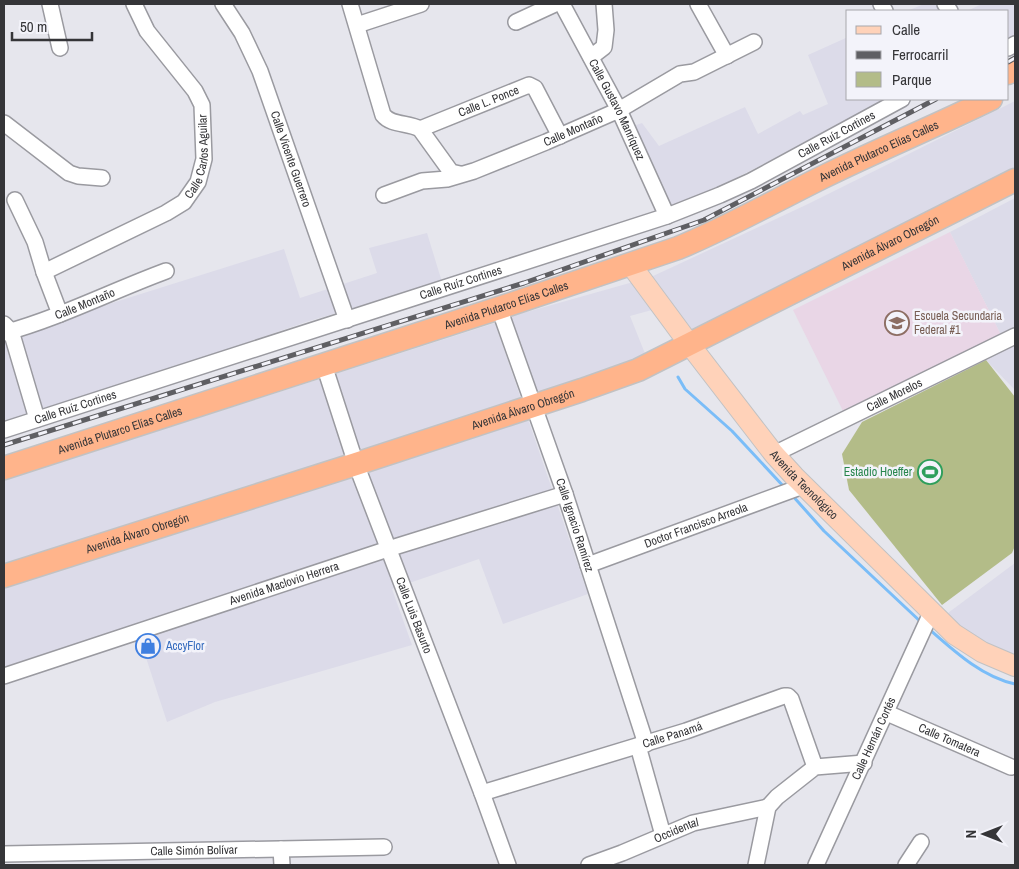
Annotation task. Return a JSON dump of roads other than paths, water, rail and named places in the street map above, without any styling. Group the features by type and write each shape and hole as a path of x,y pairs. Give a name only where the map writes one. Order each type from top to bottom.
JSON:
{"highway":[{"path":"827,175 956,100"},
{"name":"Avenida Plutarco Elías Calles","path":"4,468 631,265 706,236 827,175 939,125 989,100"},
{"name":"Avenida Álvaro Obregón","path":"4,576 356,464 631,373 1015,180"}],"main road":[{"name":"Avenida Tecnológico","path":"631,265 774,454 803,486 931,613 968,644 1015,666"}],"street":[{"path":"50,4 60,48"},
{"name":"Calle Carlos Aguilar","path":"44,272 166,213 184,202 198,182 204,159 202,105 195,91 147,32 134,4"},
{"name":"Calle Vicente Guerrero","path":"223,4 242,33 260,71 347,320"},
{"path":"350,4 383,115 392,122 420,129 451,172 460,174"},
{"path":"358,26 422,4"},
{"path":"516,22 555,4"},
{"name":"Calle Gustavo Manríquez","path":"562,4 619,110 667,216"},
{"path":"591,57 604,47 606,30 604,4"},
{"path":"698,4 727,56"},
{"name":"Calle Montaño","path":"384,195 422,181 446,179 474,171 560,136 619,110 680,74 694,72 754,42"},
{"name":"Calle L. Ponce","path":"420,129 530,85 535,88 560,136"},
{"name":"Calle Ruíz Cortines","path":"4,430 667,216 720,196 900,100"},
{"path":"4,124 69,173 78,176 102,178"},
{"path":"15,200 35,242 60,314"},
{"name":"Calle Montaño","path":"6,330 60,314 126,286 166,272"},
{"name":"Calle Ignacio Ramírez","path":"499,308 565,494 588,565 642,745 663,835"},
{"path":"6,330 37,419"},
{"name":"Calle Morelos","path":"774,454 1015,336"},
{"name":"Calle Luis Basurto","path":"324,365 356,464 508,865"},
{"name":"Doctor Francisco Arreola","path":"588,565 803,486"},
{"name":"Avenida Maclovio Herrera","path":"4,676 388,549 565,494"},
{"name":"Calle Hernán Cortés","path":"816,865 931,613"},
{"name":"Calle Panamá","path":"482,793 642,745 784,696 788,696 791,699 815,767"},
{"name":"Calle Tomatera","path":"887,713 1012,767"},
{"path":"756,865 768,807 815,767 864,763"},
{"name":"Occidental","path":"589,865 624,859 663,835 693,823 768,807"},
{"path":"906,865 921,842"},
{"name":"Calle Simón Bolívar","path":"4,854 384,847"},
{"path":"281,849 282,865"}],"waterway":[{"path":"678,377 685,389 732,431 785,488"},
{"path":"791,494 824,531 922,623"},
{"path":"929,629 969,662 991,676 1015,684"}],"railway":[{"path":"1009,61 1015,58"},
{"path":"4,445 524,283 704,220 934,100"}],"place":[{"name":"Escuela Secundaria Federal #1","path":"897,323"},
{"name":"Estadio Hoeffer","path":"930,472"},
{"name":"AccyFlor","path":"148,646"}]}
